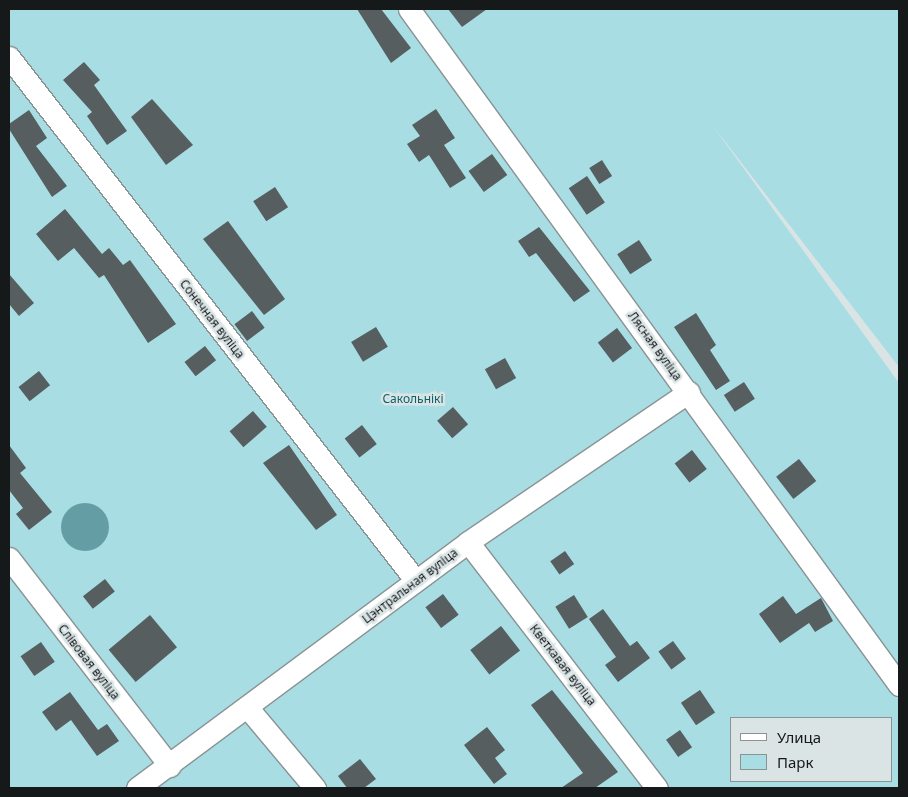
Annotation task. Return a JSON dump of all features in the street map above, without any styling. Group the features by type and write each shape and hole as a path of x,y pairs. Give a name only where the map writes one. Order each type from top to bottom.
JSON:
{"street":[{"name":"Лясная вуліца","path":"409,9 689,392 899,685"},
{"name":"Сонечная вуліца","path":"9,57 416,581"},
{"name":"Цэнтральная вуліца","path":"137,788 170,766 468,542 689,392"},
{"name":"Кветкавая вуліца","path":"468,542 657,788"},
{"name":"Слівовая вуліца","path":"9,558 170,766"},
{"path":"247,707 315,788"}],"green space":[{"name":"Сакольнікі","path":"9,9 899,9 899,367 710,122 899,383 899,788 9,788"}],"shaded area":[{"path":"80,503 90,503 102,510 109,522 109,532 102,544 90,551 80,551 72,547 65,540 61,532 61,522 65,514 72,507"}],"building":[{"path":"357,9 381,9 411,48 391,63"},
{"path":"448,9 487,9 462,27"},
{"path":"84,62 100,80 94,85 127,131 107,145 87,116 92,112 63,80"},
{"path":"152,99 193,145 166,165 131,117"},
{"path":"436,109 455,138 444,145 466,178 450,188 429,155 419,162 407,144 420,136 412,125"},
{"path":"29,110 47,138 36,146 67,186 52,197 9,129 9,124"},
{"path":"492,154 507,175 484,192 469,171"},
{"path":"602,160 612,176 599,184 589,168"},
{"path":"587,176 605,203 587,215 569,188"},
{"path":"275,187 288,207 266,221 253,201"},
{"path":"65,209 102,254 109,248 123,265 130,260 176,324 148,343 104,275 99,278 74,248 58,261 36,234"},
{"path":"228,221 285,299 264,315 203,239"},
{"path":"539,227 590,291 574,302 536,253 529,257 518,241"},
{"path":"639,240 652,260 630,274 617,254"},
{"path":"9,274 34,303 19,316 9,304"},
{"path":"252,311 265,328 247,341 234,324"},
{"path":"696,313 716,345 710,350 730,381 716,390 674,327"},
{"path":"376,327 388,347 363,362 351,342"},
{"path":"617,328 632,348 613,362 598,342"},
{"path":"205,346 216,360 196,376 185,362"},
{"path":"505,358 516,378 496,389 485,369"},
{"path":"39,371 50,385 30,401 19,387"},
{"path":"744,382 755,399 735,412 724,395"},
{"path":"453,407 468,424 452,438 437,421"},
{"path":"253,411 267,427 243,447 230,431"},
{"path":"362,425 377,444 359,457 345,439"},
{"path":"9,445 26,468 20,473 52,512 29,530 16,514 23,508 9,490"},
{"path":"289,445 337,515 316,530 263,463"},
{"path":"692,450 707,469 689,482 675,464"},
{"path":"799,459 816,481 793,499 776,477"},
{"path":"565,551 574,564 559,574 550,561"},
{"path":"105,579 115,592 93,609 83,596"},
{"path":"443,594 459,615 441,628 425,607"},
{"path":"574,595 588,617 569,629 555,607"},
{"path":"783,596 796,614 821,598 833,621 815,632 809,623 780,643 759,614"},
{"path":"603,609 630,646 637,641 650,658 618,682 605,665 616,657 589,619"},
{"path":"150,615 177,647 136,682 109,650"},
{"path":"501,626 520,650 489,674 470,650"},
{"path":"673,641 686,659 671,669 658,652"},
{"path":"41,642 55,662 34,676 21,656"},
{"path":"552,690 618,772 595,788 561,788 583,773 531,705"},
{"path":"700,690 715,712 696,725 681,703"},
{"path":"70,692 98,730 107,724 119,741 97,756 71,720 56,731 42,712"},
{"path":"487,727 505,750 495,758 507,774 494,784 464,745"},
{"path":"680,730 692,747 678,757 666,740"},
{"path":"360,759 376,779 364,788 347,788 338,776"}]}
